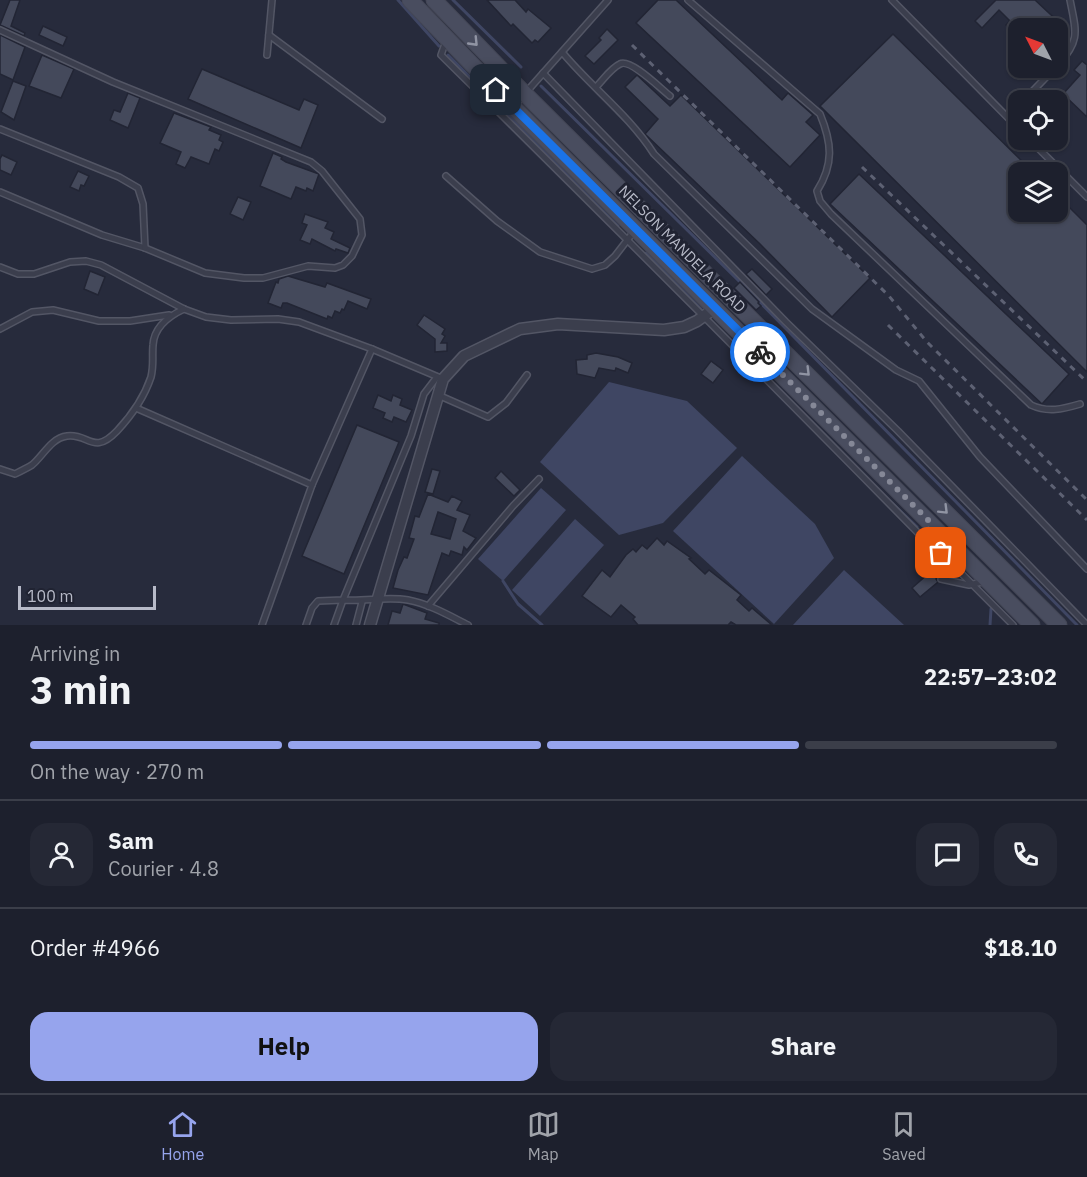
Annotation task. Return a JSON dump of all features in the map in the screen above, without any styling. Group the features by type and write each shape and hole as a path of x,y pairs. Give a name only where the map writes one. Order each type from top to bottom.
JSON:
{"main road":[{"name":"NELSON MANDELA ROAD","path":"410,0 631,235 930,522 1032,625"},
{"name":"NELSON MANDELA ROAD","path":"434,0 525,94 1059,625"}],"street":[{"path":"370,625 438,395 440,378 464,356 520,329 558,324 664,330 684,327 709,312"}],"lane":[{"path":"267,55 272,0"},
{"path":"513,107 608,0"},
{"path":"688,0 820,114 830,152 826,176 817,191 820,201 831,214 1031,405 1041,410 1058,410 1080,404"},
{"path":"892,0 1008,117"},
{"path":"1068,52 1076,34 1070,0"},
{"path":"0,30 113,82 311,162 322,171 360,219 362,235 352,256 343,265 335,268 308,266 262,278 212,275 144,248 84,228 0,192"},
{"path":"269,35 382,119"},
{"path":"446,176 497,222 540,252 592,269 605,266 631,235 441,55 447,39"},
{"path":"562,52 636,130 654,154 812,309 896,370 919,381 980,457 1087,569"},
{"path":"596,87 619,64 625,63 634,67 670,96"},
{"path":"543,73 1087,625"},
{"path":"1033,90 1045,78"},
{"path":"0,129 119,177 138,188 143,204 144,248"},
{"path":"1040,150 1087,197"},
{"path":"0,267 18,274 34,274 70,262 86,261 100,265 184,309 206,317 231,320 278,319 299,322 372,349 440,378 424,394 411,436 334,625"},
{"path":"0,329 32,312 53,310 99,321 130,321 171,315 184,309"},
{"path":"709,312 926,541 1013,625"},
{"path":"0,469 15,474 32,465 58,439 68,436 92,443 108,439 136,408 147,389 154,362 153,344 156,332 171,315"},
{"path":"262,625 312,485 372,349"},
{"path":"438,395 488,417 506,403 527,375"},
{"path":"136,408 312,485"},
{"path":"428,606 513,506 539,479"},
{"path":"930,522 924,549 932,571"},
{"path":"941,579 956,584 988,581"},
{"path":"306,625 312,608 318,601 362,602 377,599 406,600 428,606 468,625"},
{"path":"356,625 362,602"}],"water":[{"path":"609,382 687,401 737,448 663,523 619,535 540,462"},
{"path":"742,456 815,524 834,558 774,624 673,531"},
{"path":"541,488 566,510 503,581 478,559"},
{"path":"575,519 604,545 540,616 512,590"},
{"path":"844,570 904,625 793,625"}],"building":[{"path":"10,0 20,0 11,26 25,33 24,36 0,25"},
{"path":"487,0 515,0 526,12 528,9 551,28 538,42 535,40 532,43 513,24 511,26"},
{"path":"658,0 676,0 782,100 788,93 813,115 806,122 820,135 790,167 636,23"},
{"path":"996,0 1035,0 1054,18 1008,19 999,10 982,28 975,21"},
{"path":"43,26 67,37 63,46 39,35"},
{"path":"607,29 618,40 594,64 585,56 601,40 599,38"},
{"path":"893,34 1008,147 1008,150 1023,162 1008,162 1008,222 1068,222 1068,206 1087,225 1087,372 820,106"},
{"path":"0,35 25,47 13,80 0,74"},
{"path":"42,55 74,69 61,98 29,86"},
{"path":"1082,61 1087,65 1087,117 1068,99 1067,90 1080,75 1074,70"},
{"path":"202,69 299,110 304,99 318,105 301,148 188,99"},
{"path":"637,75 670,106 681,95 870,278 832,317 759,243 645,134 658,119 625,87"},
{"path":"13,81 26,86 14,120 1,112"},
{"path":"128,93 140,98 128,128 110,120 114,110 120,112"},
{"path":"174,113 211,127 209,130 221,135 219,140 223,142 219,151 215,149 209,164 191,157 185,168 176,164 181,152 160,143"},
{"path":"273,153 282,157 281,159 286,162 319,174 313,191 296,187 291,199 260,186"},
{"path":"2,155 17,162 11,175 0,170"},
{"path":"78,171 89,176 79,191 70,187"},
{"path":"859,174 1069,374 1042,404 830,204"},
{"path":"238,197 251,202 243,220 230,214"},
{"path":"305,214 328,222 325,228 334,232 331,239 350,248 348,253 336,249 335,251 312,239 310,244 300,240 307,225 302,223"},
{"path":"752,269 772,289 766,295 746,274"},
{"path":"90,271 105,277 98,295 84,289"},
{"path":"288,276 325,287 327,283 371,299 367,309 348,301 344,310 342,309 340,313 335,311 332,318 328,316 327,319 287,303 283,303 281,308 268,303 276,282"},
{"path":"740,282 759,302 761,306 756,310 734,288"},
{"path":"424,315 445,329 442,334 445,336 441,343 447,343 447,351 435,352 435,339 417,325"},
{"path":"596,353 618,357 632,363 628,373 616,368 615,371 599,368 595,378 577,374 576,360 587,359 587,355"},
{"path":"711,361 723,370 713,383 701,374"},
{"path":"378,395 391,401 393,395 402,399 400,405 412,410 406,422 394,417 392,422 383,418 385,413 373,408"},
{"path":"357,425 399,442 344,574 302,556"},
{"path":"432,469 440,471 433,494 425,492"},
{"path":"501,471 520,490 514,496 495,478"},
{"path":"428,494 448,502 452,496 462,501 457,510 470,515 463,531 476,538 467,550 464,547 462,555 451,551 449,556 442,553 428,595 393,588 398,570 404,557 407,558 414,539 409,538 415,516 419,517","holes":["438,512 456,519 450,539 431,534"]},
{"path":"657,538 664,545 667,541 691,558 689,559 705,574 709,570 741,595 737,600 749,611 752,608 772,625 736,625 731,622 728,625 638,625 633,619 635,617 621,605 611,617 582,596 602,570 610,577 633,549 636,552 642,545 647,549"},
{"path":"937,566 944,575 938,575 936,579 938,582 920,597 912,588 928,574 935,575"},
{"path":"403,604 427,613 425,619 439,623 439,625 388,625 392,611 400,613"}],"waterway":[{"path":"398,0 439,46"},
{"path":"453,0 521,67"},
{"path":"448,55 618,226"},
{"path":"541,86 740,282 1077,625"},
{"path":"646,253 701,309"},
{"path":"892,503 917,527"},
{"path":"503,581 518,604 542,625"},
{"path":"990,625 991,609"}],"railway":[{"path":"632,45 889,296 927,342 1087,500"},
{"path":"862,167 1087,382"},
{"path":"888,325 1087,520"}],"way so far":[{"path":"760,352 930,522 926,541 941,553"}],"route":[{"path":"496,90 760,352"}]}
